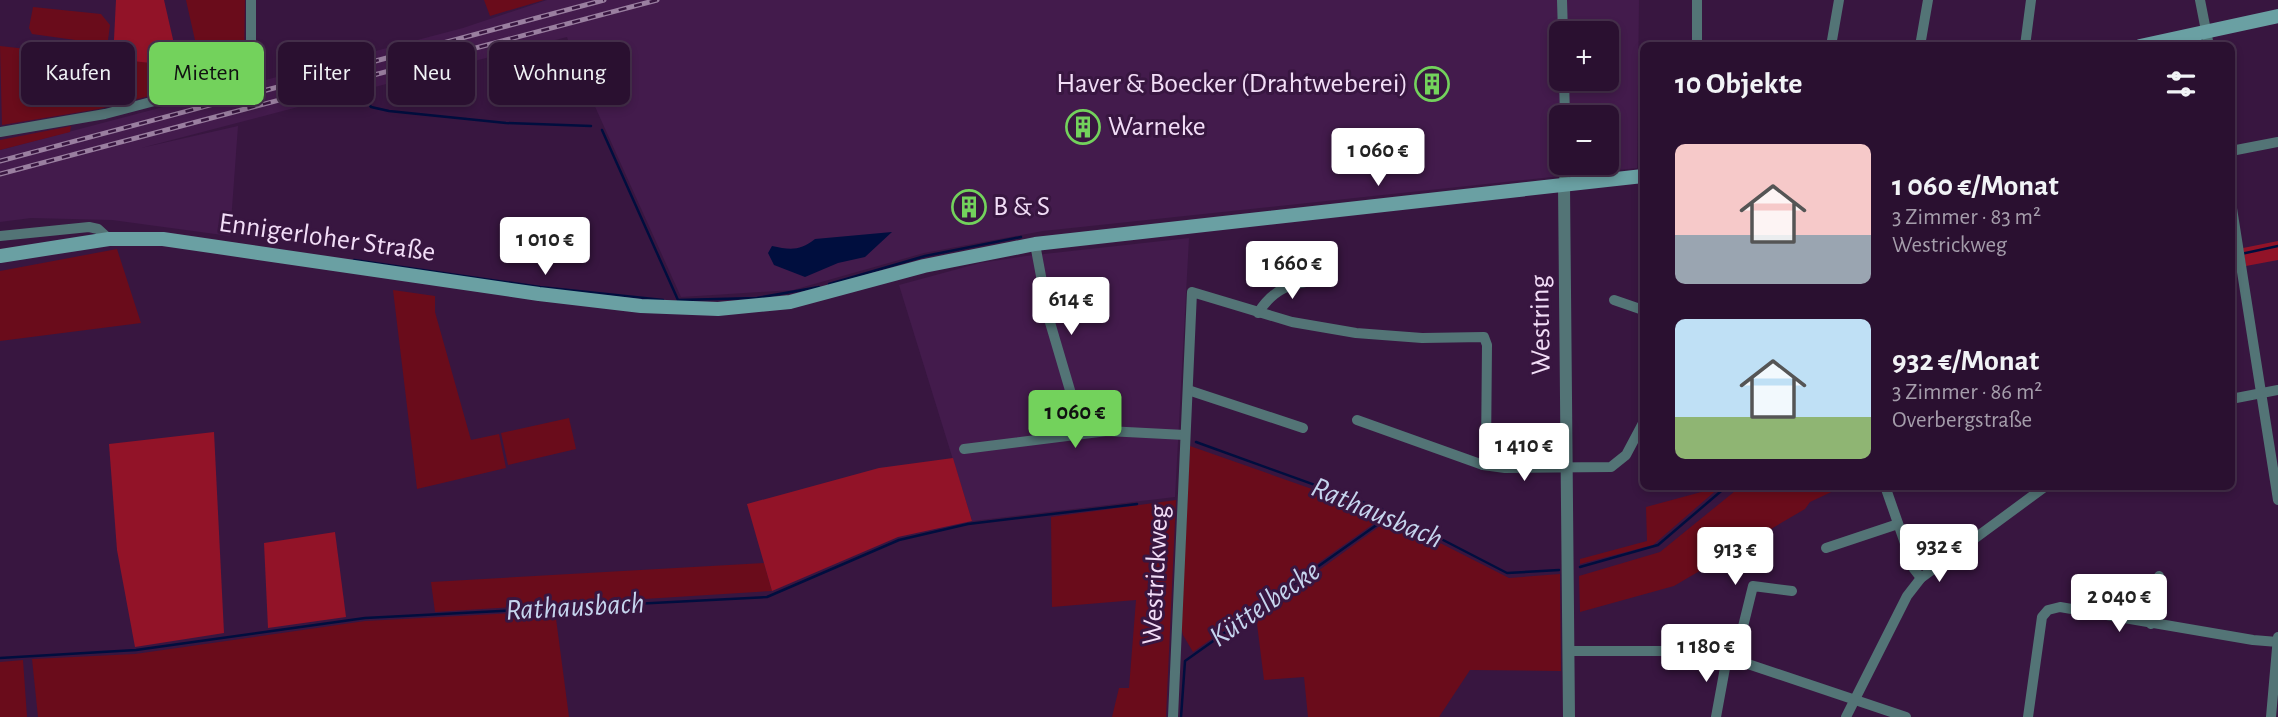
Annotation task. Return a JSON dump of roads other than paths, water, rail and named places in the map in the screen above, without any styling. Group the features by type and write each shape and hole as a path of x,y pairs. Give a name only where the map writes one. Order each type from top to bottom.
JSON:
{"main road":[{"path":"2185,42 2208,40 2278,16"},
{"name":"Ennigerloher Straße","path":"0,256 109,239 163,239 539,294 641,306 718,309 790,302 925,266 1035,243 1640,176"}],"street":[{"path":"0,132 105,114 232,81 251,68 251,0"},
{"path":"1562,0 1563,21"},
{"path":"1697,0 1697,42"},
{"path":"1832,42 1839,0"},
{"path":"1921,42 1927,0"},
{"path":"2026,42 2031,0"},
{"path":"2200,0 2208,40"},
{"path":"2235,149 2278,142"},
{"path":"1564,175 1564,185"},
{"name":"Westring","path":"1564,185 1569,717"},
{"path":"2235,224 2264,393 2278,500"},
{"path":"0,236 89,227 98,229 109,239"},
{"path":"1035,243 1049,319 1077,414 1079,433"},
{"path":"1319,280 1282,287 1268,298 1258,313 1314,326 1382,336 1484,337 1487,345 1487,412 1483,465"},
{"name":"Westrickweg","path":"1172,717 1192,292 1258,313"},
{"path":"1614,300 1640,309"},
{"path":"1188,390 1303,428"},
{"path":"2235,398 2278,390"},
{"path":"1357,419 1483,465 1505,468 1611,467 1621,462 1640,428"},
{"path":"964,449 1079,433 1185,435"},
{"path":"1886,490 1914,569 1921,578"},
{"path":"1846,717 1907,596 1921,578 2041,490"},
{"path":"1826,548 1898,524"},
{"path":"2151,624 2159,576"},
{"path":"1716,717 1753,586 1792,591"},
{"path":"2028,717 2042,617 2048,610 2060,607 2151,624 2278,640 2271,717"},
{"path":"1569,651 1669,651 1731,658 1906,717"}],"waterway":[{"path":"370,105 389,111 506,123 591,126"},
{"path":"602,130 678,300 757,298 819,287"},
{"path":"829,284 925,256 1021,237"},
{"name":"Rathausbach","path":"2241,254 2278,246"},
{"path":"354,260 540,287 663,300"},
{"name":"Rathausbach","path":"1196,442 1387,511 1507,573 1559,570"},
{"name":"Rathausbach","path":"1580,567 1658,545 1722,490"},
{"name":"Rathausbach","path":"0,658 136,650 365,618 767,597 899,540 968,524 1137,504"},
{"name":"Küttelbecke","path":"1181,717 1185,661 1392,514"}],"railway":[{"path":"0,161 604,0"},
{"path":"0,174 657,0"}],"place":[{"name":"Haver & Boecker (Drahtweberei)","path":"1432,84"},
{"name":"Warneke","path":"1083,127"},
{"name":"B & S","path":"969,207"}]}
